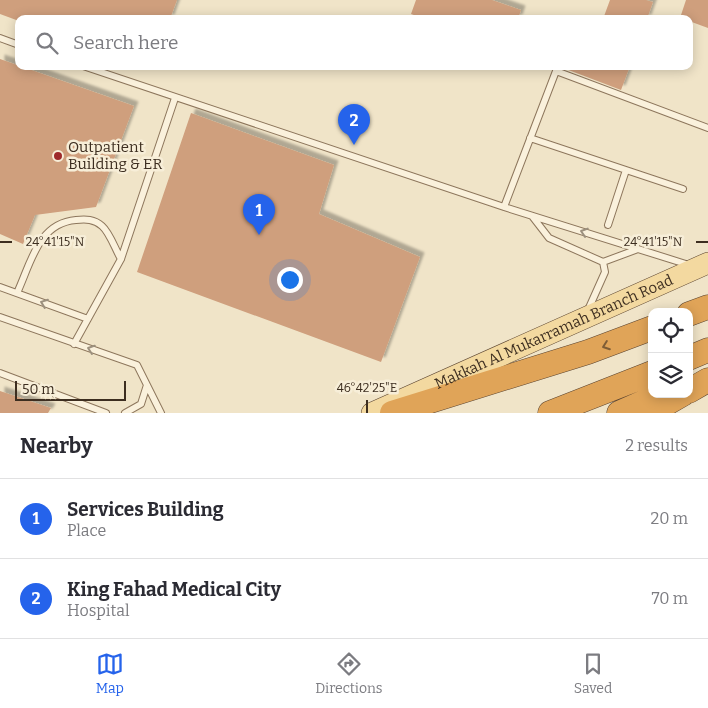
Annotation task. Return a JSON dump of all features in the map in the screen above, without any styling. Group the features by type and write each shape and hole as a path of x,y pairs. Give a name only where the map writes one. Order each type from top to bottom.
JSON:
{"highway":[{"path":"693,313 708,308"},
{"path":"392,413 588,352 648,330"},
{"path":"693,356 708,350"},
{"path":"693,380 708,374"},
{"path":"550,413 648,375"},
{"path":"693,389 708,380"},
{"path":"620,413 653,398"},
{"path":"650,413 676,398"}],"main road":[{"name":"Makkah Al Mukarramah Branch Road","path":"372,413 703,265"}],"lane":[{"path":"0,38 15,44"},
{"path":"94,70 638,250 703,265"},
{"path":"504,207 556,71 708,128"},
{"path":"74,344 120,259 175,98"},
{"path":"530,138 683,188"},
{"path":"608,225 626,170"},
{"path":"532,216 549,238 604,262 638,250"},
{"path":"17,292 42,238 51,227 66,221 95,221 103,227 120,259"},
{"path":"583,319 605,272 604,262"},
{"path":"0,287 88,319"},
{"path":"0,317 137,365 160,413"},
{"path":"0,373 106,413"},
{"path":"126,413 141,404 147,385"}],"building":[{"path":"0,0 177,0 171,15 15,15 15,20 0,14"},
{"path":"416,0 492,0 521,10 519,15 411,14"},
{"path":"610,0 646,0 653,2 648,15 604,15"},
{"path":"686,0 708,0 708,28 693,22 693,15 681,15"},
{"name":"Outpatient Building & ER","path":"0,59 15,64 15,70 31,70 134,106 96,207 35,215 23,244 0,234"},
{"path":"568,70 628,70 621,90"},
{"path":"191,113 334,165 319,214 420,257 381,362 137,272"},
{"path":"0,391 51,408 48,413 0,413"}],"place":[{"name":"King Fahad Medical City","path":"354,145"},
{"name":"Outpatient Building & ER","path":"58,156"},
{"name":"Services Building","path":"259,235"}]}
